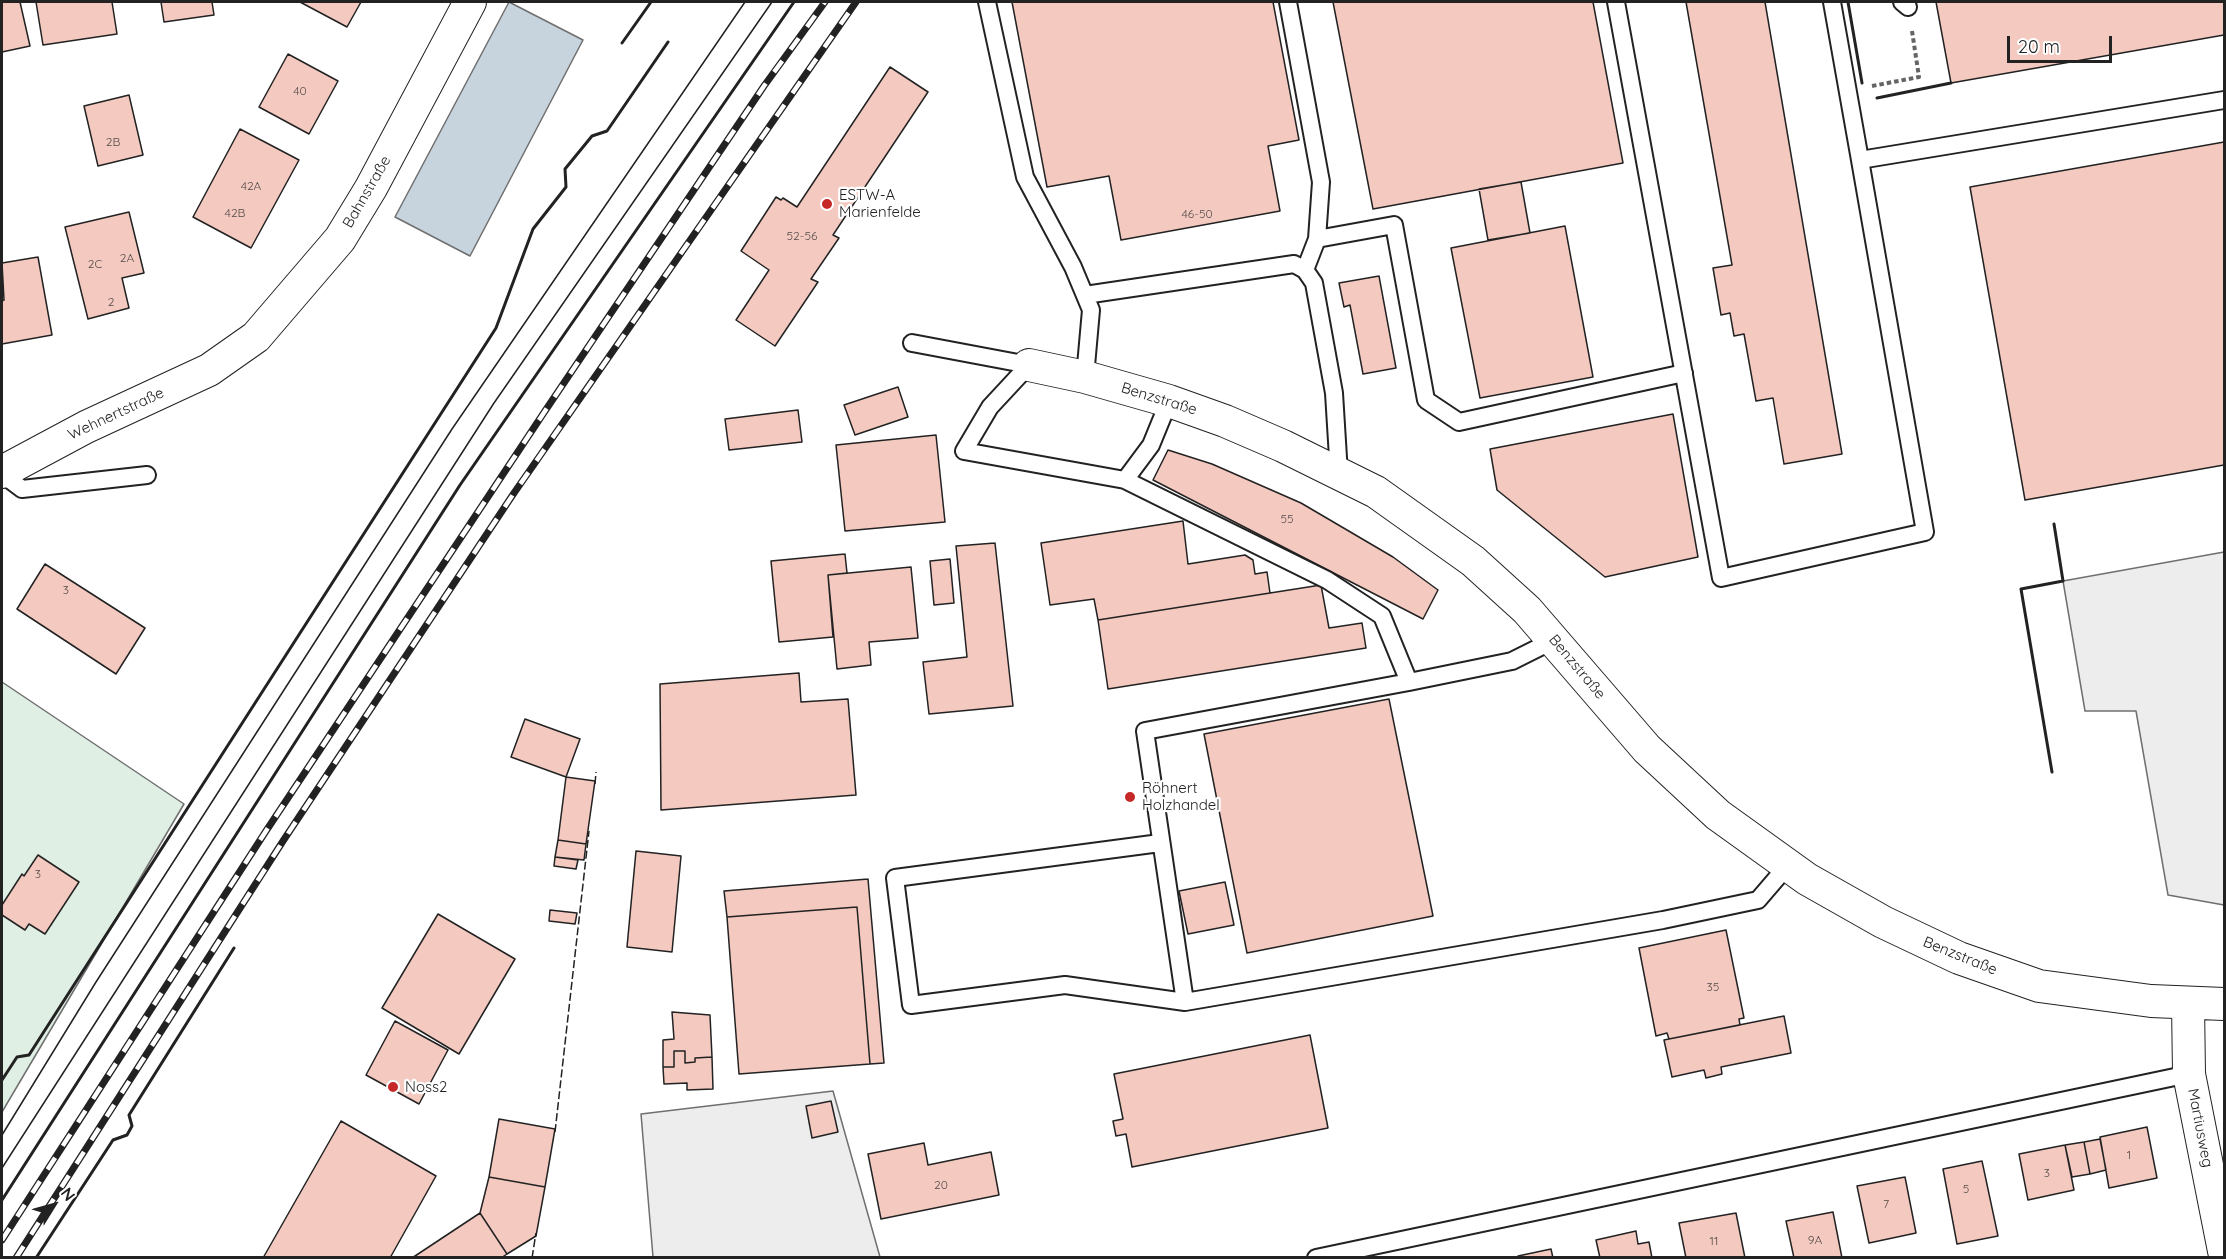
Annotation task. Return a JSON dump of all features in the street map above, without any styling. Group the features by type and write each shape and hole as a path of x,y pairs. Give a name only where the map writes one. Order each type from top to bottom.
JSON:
{"street":[{"name":"Bahnstraße","path":"230,356 256,336 340,239 371,188 470,2"},
{"name":"Wehnertstraße","path":"2,473 86,427 209,370 230,356"},
{"name":"Benzstraße","path":"1029,365 1085,377 1169,401 1254,433 1376,492 1473,561 1527,610 1647,749 1718,815 1788,865 1883,922 1959,958 2039,986 2187,1004 2224,1004"},
{"name":"Martiusweg","path":"2187,1004 2189,1074 2224,1251"}],"lane":[{"path":"987,2 1025,177 1073,267 1091,310 1085,377"},
{"path":"1288,2 1321,182 1317,239 1305,270"},
{"path":"1616,2 1721,578 1925,532 1832,2"},
{"path":"1860,160 2224,100"},
{"path":"1317,239 1394,225 1426,400 1459,422 1684,373"},
{"path":"1085,295 1294,264 1305,270 1314,282 1334,393 1339,474"},
{"name":"Benzstraße","path":"912,343 1029,365"},
{"path":"1029,365 990,407 964,451 1125,480 1327,580 1382,616 1409,682"},
{"path":"1125,480 1151,445 1169,401"},
{"path":"2,473 22,489 147,475"},
{"path":"1185,1002 1145,731 1512,661 1554,640"},
{"path":"1160,843 894,878 910,1005 1065,985 1185,1002 1663,920 1758,900 1788,865"},
{"path":"1316,1257 2189,1074"}],"path":[{"path":"1874,85 1919,76 1905,4"}],"green space":[{"path":"2,682 184,804 2,1112"}],"shaded area":[{"path":"509,2 583,40 470,256 395,217"},
{"path":"2224,552 2224,905 2168,895 2136,711 2085,711 2063,581"},
{"path":"833,1091 880,1257 653,1257 641,1114"}],"building":[{"path":"2,2 20,2 30,46 2,52"},
{"path":"36,2 112,2 117,34 43,45"},
{"path":"161,2 212,2 214,15 164,22"},
{"path":"300,2 361,2 347,27"},
{"path":"1012,2 1273,2 1299,140 1268,146 1280,211 1121,240 1109,176 1047,187"},
{"path":"1333,2 1593,2 1623,163 1373,209"},
{"path":"1686,2 1765,2 1842,454 1784,464 1773,398 1756,401 1744,334 1734,336 1730,313 1721,315 1713,268 1732,265"},
{"path":"1936,2 2224,2 2224,35 1951,83"},
{"path":"288,54 338,81 309,134 259,107"},
{"name":"ESTW-A Marienfelde","path":"890,67 928,92 833,235 839,238 811,279 818,282 775,346 736,320 769,270 741,251 776,197 781,200 783,198 797,207"},
{"path":"129,95 143,155 98,166 84,106"},
{"path":"240,129 299,160 251,248 193,217"},
{"path":"2224,142 2224,465 2025,500 1970,187"},
{"path":"1521,182 1530,233 1488,240 1479,189"},
{"path":"129,212 144,273 122,278 129,308 88,319 65,227"},
{"path":"1565,226 1593,377 1480,398 1451,248"},
{"path":"38,257 52,335 2,344 2,301 4,300 2,263"},
{"path":"1379,276 1396,368 1363,374 1350,305 1344,307 1339,283"},
{"path":"898,387 908,417 855,435 844,405"},
{"path":"798,410 802,442 729,450 725,419"},
{"path":"1673,414 1698,557 1605,577 1497,490 1490,449"},
{"path":"936,435 945,522 845,531 836,445"},
{"path":"1168,450 1212,464 1301,503 1393,557 1438,590 1423,619 1153,480"},
{"path":"1183,521 1188,564 1245,555 1253,560 1255,574 1267,572 1270,593 1098,620 1094,599 1050,605 1041,543"},
{"path":"995,543 1013,706 929,714 923,662 967,657 956,546"},
{"path":"845,554 847,573 828,575 833,637 779,642 771,561"},
{"path":"950,559 954,603 934,605 930,561"},
{"path":"45,564 145,628 116,674 17,609"},
{"path":"911,567 918,638 869,642 871,665 837,669 828,575"},
{"path":"1321,585 1329,628 1362,623 1366,648 1108,689 1098,620"},
{"path":"799,673 801,702 848,699 856,795 661,810 660,684"},
{"path":"1389,699 1433,916 1247,953 1204,734"},
{"path":"525,719 580,739 566,777 511,757"},
{"path":"566,777 595,781 586,844 558,840"},
{"path":"558,840 586,844 584,860 555,857"},
{"path":"636,851 681,856 672,952 627,947"},
{"path":"38,855 79,882 45,934 29,924 25,930 2,915 2,905 22,874 24,876"},
{"path":"555,857 578,860 576,869 554,866"},
{"path":"868,879 884,1063 870,1064 857,907 727,917 724,891"},
{"path":"1225,882 1234,925 1188,934 1179,891"},
{"path":"857,907 870,1064 739,1074 727,917"},
{"path":"550,910 577,913 575,924 549,921"},
{"path":"438,914 515,959 459,1054 382,1008"},
{"path":"1726,930 1744,1018 1739,1019 1740,1025 1669,1039 1667,1033 1656,1036 1639,948"},
{"path":"672,1012 710,1015 712,1057 695,1058 695,1062 685,1063 685,1051 674,1051 674,1067 663,1067 663,1040 674,1039"},
{"path":"1784,1016 1791,1053 1721,1067 1722,1074 1706,1078 1704,1070 1672,1077 1664,1040"},
{"path":"395,1021 448,1050 419,1104 366,1075"},
{"path":"1310,1035 1328,1128 1132,1167 1126,1134 1116,1136 1113,1121 1123,1119 1114,1074"},
{"path":"674,1051 685,1051 685,1063 695,1062 695,1058 712,1057 713,1089 687,1090 687,1083 664,1084 663,1067 674,1067"},
{"path":"831,1101 838,1132 812,1138 806,1106"},
{"path":"499,1119 555,1129 545,1187 489,1177"},
{"path":"341,1121 436,1176 390,1258 263,1258"},
{"path":"2147,1127 2157,1178 2109,1188 2100,1137"},
{"path":"2100,1139 2106,1170 2090,1174 2084,1142"},
{"path":"2084,1142 2090,1174 2072,1177 2065,1145"},
{"path":"924,1143 928,1165 991,1152 999,1195 881,1219 868,1154"},
{"path":"2065,1145 2074,1190 2028,1200 2019,1154"},
{"path":"1982,1161 1998,1236 1957,1244 1943,1169"},
{"path":"489,1177 545,1187 536,1236 507,1254 480,1213"},
{"path":"1905,1177 1916,1233 1869,1243 1857,1186"},
{"path":"1833,1212 1842,1258 1794,1258 1786,1221"},
{"path":"480,1213 507,1254 501,1258 412,1258"},
{"path":"1736,1213 1745,1258 1686,1258 1679,1223"},
{"path":"1636,1231 1638,1244 1649,1242 1652,1258 1600,1258 1596,1240"},
{"path":"1551,1249 1553,1258 1518,1258 1518,1256"}],"tram line":[{"path":"2,1135 96,982 452,429 745,2"},
{"path":"2,1168 494,403 772,2"}],"railway":[{"path":"2,1240 266,831 545,411 764,86 825,2"},
{"path":"16,1258 283,841 514,493 856,2"}],"fence":[{"path":"595,784 596,772"},
{"path":"555,1132 589,831"},
{"path":"532,1258 536,1233"}],"wall":[{"path":"622,43 651,2"},
{"path":"2,1200 460,485 794,2"},
{"path":"1848,2 1862,83"},
{"path":"2,1080 17,1057 29,1055 496,328 533,229 566,187 565,169 592,136 607,131 668,42"},
{"path":"1877,98 1951,83"},
{"path":"2052,772 2021,589 2063,581 2054,524"},
{"path":"36,1258 113,1140 127,1135 132,1126 129,1115 234,948"}],"place":[{"name":"ESTW-A Marienfelde","path":"827,204"},
{"name":"Röhnert Holzhandel","path":"1130,797"},
{"name":"Noss2","path":"393,1087"}]}
